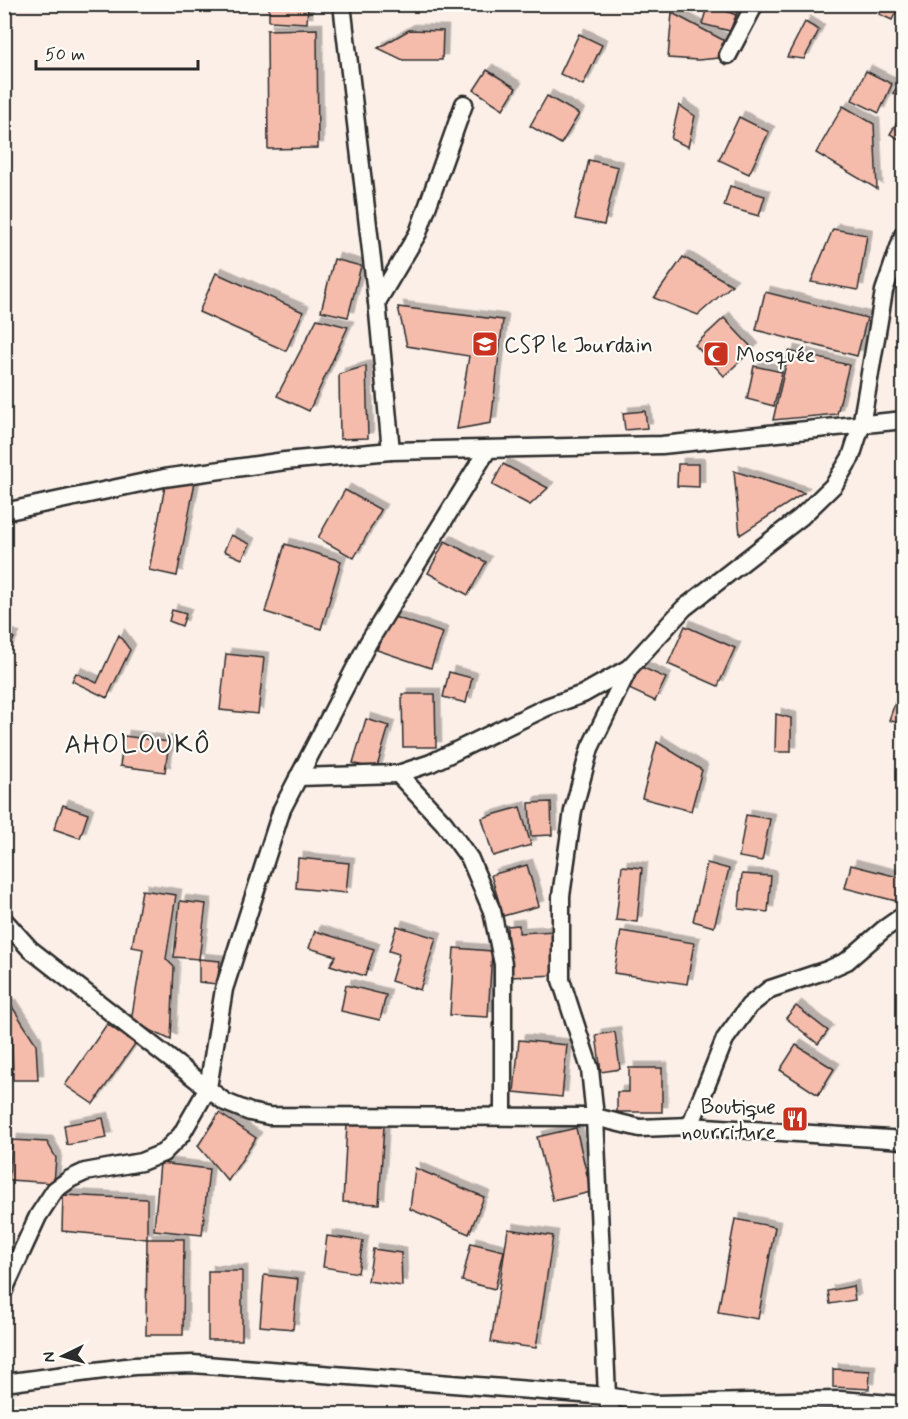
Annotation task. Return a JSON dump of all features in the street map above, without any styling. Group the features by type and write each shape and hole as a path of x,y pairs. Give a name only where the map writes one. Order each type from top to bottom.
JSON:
{"street":[{"path":"342,4 377,302 391,451"},
{"path":"728,55 755,4"},
{"path":"377,302 418,233 464,104"},
{"path":"612,1414 607,1396 595,1117 590,1069 561,980 561,896 573,811 590,748 629,668 684,608 801,517 834,485 851,457 861,426 884,291 903,233"},
{"path":"4,512 164,478 275,462 391,451 662,445 903,420"},
{"path":"4,1290 38,1216 55,1190 85,1172 141,1162 164,1153 181,1135 208,1088 224,989 282,809 368,643 488,449"},
{"path":"298,777 398,774 431,763 547,707 584,694 629,668"},
{"path":"398,774 444,823 470,859 492,911 503,964 503,1116"},
{"path":"690,1126 725,1039 749,1006 770,989 848,961 903,915"},
{"path":"4,920 30,949 225,1102 250,1112 269,1116 595,1117 640,1128 690,1126 903,1140"},
{"path":"4,1383 134,1366 194,1364 607,1396 651,1409 840,1400 903,1405"}],"building":[{"path":"269,4 308,4 307,23 269,21"},
{"path":"704,4 740,4 736,15"},
{"path":"708,4 736,15 730,31 702,24"},
{"path":"883,4 900,4 892,20 879,14"},
{"path":"672,13 723,40 719,58 698,60 668,58"},
{"path":"805,22 819,30 804,59 787,57"},
{"path":"317,29 318,148 268,149 267,30"},
{"path":"409,30 443,31 442,60 403,60 378,48"},
{"path":"579,34 602,45 583,85 560,74"},
{"path":"487,70 516,88 503,109 474,90"},
{"path":"866,71 892,84 879,113 852,100"},
{"path":"904,77 904,100 893,93"},
{"path":"547,96 579,114 561,144 530,126"},
{"path":"679,105 695,116 688,147 671,139"},
{"path":"843,106 874,124 877,189 816,153"},
{"path":"904,111 904,142 890,134"},
{"path":"739,117 769,132 749,174 719,160"},
{"path":"589,160 618,167 604,225 575,219"},
{"path":"730,186 765,196 759,216 724,206"},
{"path":"833,229 867,235 858,290 811,282"},
{"path":"683,257 732,285 698,315 654,298"},
{"path":"334,259 361,266 348,317 321,311"},
{"path":"216,273 303,312 286,351 199,312"},
{"path":"765,292 867,318 857,356 756,330"},
{"path":"398,307 503,320 491,423 457,429 469,356 407,346"},
{"path":"724,318 753,349 724,376 695,345"},
{"path":"317,319 348,327 309,411 277,396"},
{"path":"789,351 849,365 837,414 773,420"},
{"path":"366,366 368,438 340,439 339,374"},
{"path":"754,366 782,372 774,406 747,399"},
{"path":"645,411 647,428 625,430 623,413"},
{"path":"503,464 548,488 530,505 492,485"},
{"path":"678,464 699,464 699,487 677,486"},
{"path":"734,471 804,493 740,535"},
{"path":"195,482 177,576 149,570 165,486"},
{"path":"345,490 381,510 354,558 318,538"},
{"path":"231,535 250,544 242,559 224,551"},
{"path":"445,541 486,562 468,595 428,573"},
{"path":"285,544 341,561 321,629 265,612"},
{"path":"172,610 186,614 182,626 169,621"},
{"path":"388,615 443,633 431,668 377,650"},
{"path":"685,626 735,648 718,686 668,664"},
{"path":"4,633 14,638 4,657"},
{"path":"119,635 130,650 107,698 72,681 76,673 97,683"},
{"path":"226,654 264,658 258,714 220,710"},
{"path":"639,666 666,678 655,701 629,689"},
{"path":"449,672 472,678 466,703 443,697"},
{"path":"900,689 904,690 904,725 889,720"},
{"path":"402,694 435,694 436,747 403,747"},
{"path":"776,714 791,718 791,752 775,752"},
{"path":"366,719 389,726 376,770 353,763"},
{"path":"124,736 169,742 165,772 120,766"},
{"path":"657,742 702,770 691,811 642,798"},
{"path":"551,802 552,835 531,836 529,803"},
{"path":"63,805 88,814 80,838 54,829"},
{"path":"520,807 531,845 493,856 482,818"},
{"path":"746,815 770,819 762,861 739,857"},
{"path":"298,858 349,863 346,893 296,888"},
{"path":"707,863 729,869 714,927 693,921"},
{"path":"527,865 539,906 503,916 491,875"},
{"path":"851,865 902,878 896,901 845,888"},
{"path":"622,866 642,868 637,922 616,920"},
{"path":"742,874 771,876 768,912 739,909"},
{"path":"142,890 176,895 166,959 174,967 171,1040 131,1021 143,949 132,947"},
{"path":"180,901 206,904 199,959 174,957"},
{"path":"519,925 519,933 556,931 558,975 509,977 507,926"},
{"path":"397,926 436,938 420,990 391,981 399,954 389,951"},
{"path":"315,931 374,949 365,976 330,965 336,956 309,948"},
{"path":"621,931 694,943 687,984 614,973"},
{"path":"454,948 492,951 488,1017 450,1015"},
{"path":"199,959 220,961 217,984 199,982"},
{"path":"346,985 386,995 380,1020 341,1011"},
{"path":"4,1005 11,1005 36,1044 38,1080 13,1080 12,1039 4,1039"},
{"path":"796,1006 828,1031 818,1044 786,1018"},
{"path":"107,1024 135,1044 93,1104 65,1085"},
{"path":"615,1032 620,1069 601,1072 596,1035"},
{"path":"519,1040 567,1045 562,1097 514,1092"},
{"path":"796,1045 834,1069 818,1095 780,1070"},
{"path":"629,1068 662,1068 662,1112 617,1112 617,1092 629,1092"},
{"path":"219,1113 256,1138 228,1181 198,1146"},
{"path":"103,1118 107,1138 67,1145 64,1125"},
{"path":"347,1124 384,1126 379,1204 343,1202"},
{"path":"576,1128 591,1192 553,1201 537,1137"},
{"path":"12,1140 47,1142 56,1158 54,1183 9,1180"},
{"path":"160,1163 209,1169 202,1235 154,1230"},
{"path":"415,1168 484,1197 469,1234 410,1209"},
{"path":"63,1195 147,1199 147,1239 62,1231"},
{"path":"735,1219 775,1227 758,1319 718,1312"},
{"path":"508,1229 553,1236 536,1348 491,1342"},
{"path":"327,1236 363,1241 358,1273 323,1267"},
{"path":"147,1239 184,1239 183,1335 146,1335"},
{"path":"471,1243 504,1251 495,1289 462,1281"},
{"path":"373,1249 401,1253 402,1286 368,1281"},
{"path":"901,1269 904,1269 904,1372 895,1372"},
{"path":"208,1271 242,1271 242,1340 208,1340"},
{"path":"264,1275 298,1279 293,1329 260,1326"},
{"path":"853,1286 855,1300 830,1304 828,1291"},
{"path":"833,1369 870,1371 869,1389 833,1387"}],"place":[{"name":"CSP le Jourdain","path":"485,344"},
{"name":"Mosquée","path":"716,354"},
{"name":"Boutique nourriture","path":"795,1119"}],"district":[{"name":"AHOLOUKÔ","path":"138,744"}]}
